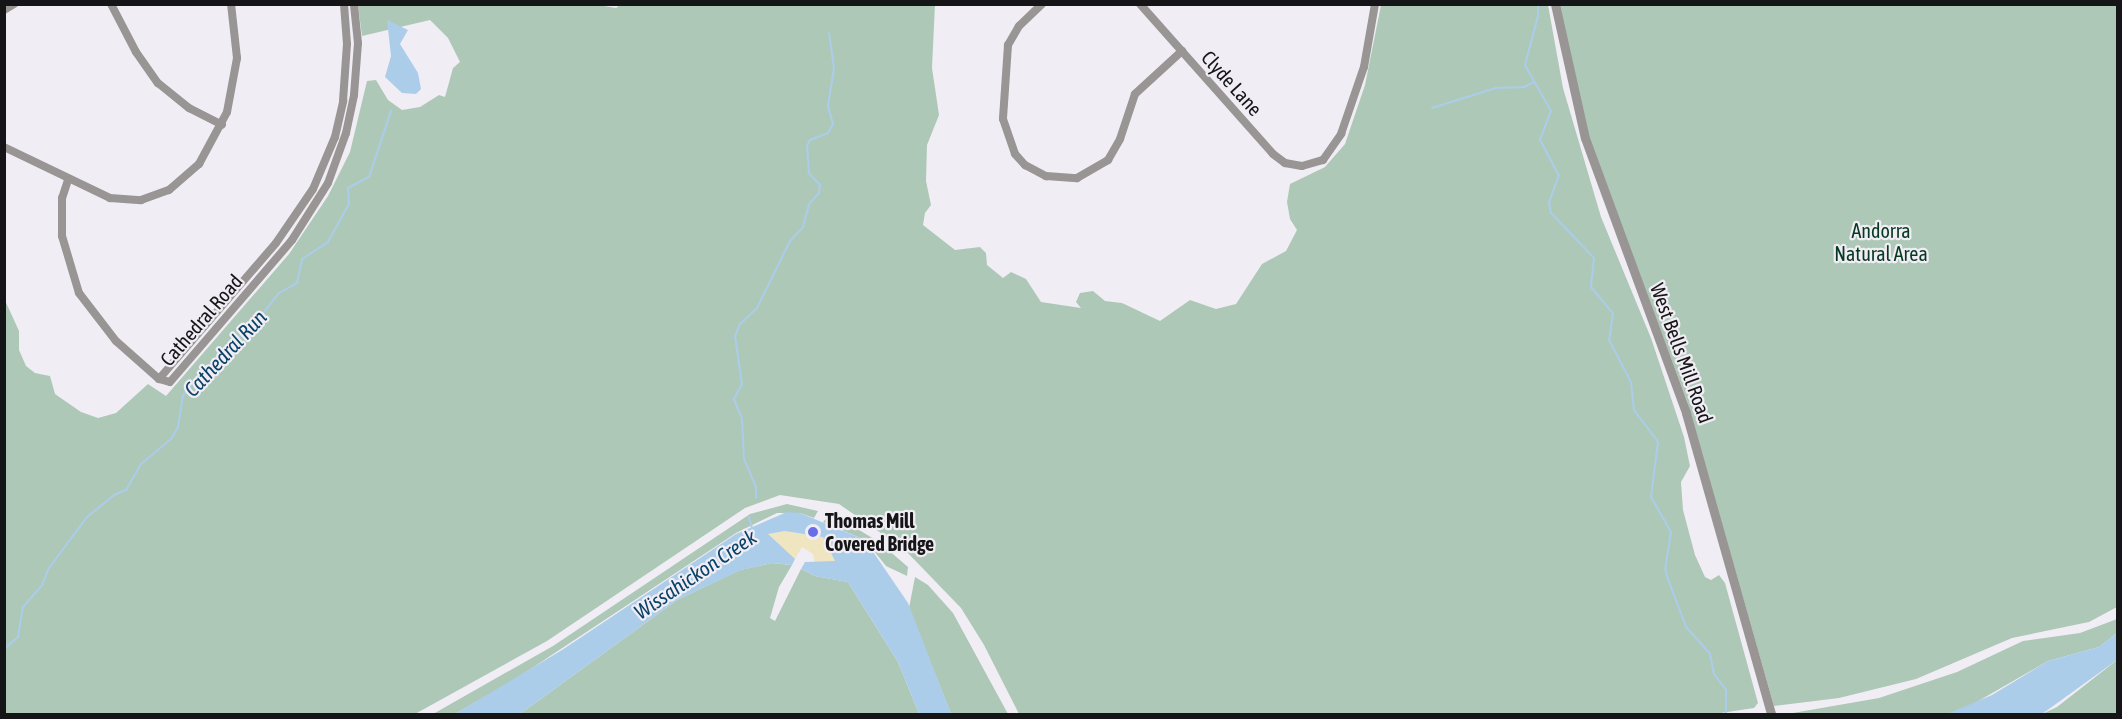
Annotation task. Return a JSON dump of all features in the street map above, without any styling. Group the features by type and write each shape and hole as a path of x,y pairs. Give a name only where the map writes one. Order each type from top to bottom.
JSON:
{"street":[{"path":"4,10 14,4"},
{"path":"111,4 136,52 158,83 189,108 222,125"},
{"path":"4,147 68,180 110,198 150,198 190,175 222,125 232,93 237,58 231,4"},
{"name":"Cathedral Road","path":"344,4 347,44 344,101 329,155 314,189 276,243 159,379 170,382 292,240 320,199 351,116 357,60 354,4"},
{"path":"1042,4 1019,26 1008,45 1003,119 1015,154 1032,170 1053,178 1084,175 1108,160 1120,139 1135,94 1182,51"},
{"name":"Clyde Lane","path":"1140,4 1273,154 1290,164 1308,166 1328,155 1341,134 1364,68 1375,4"},
{"name":"West Bells Mill Road","path":"1555,4 1588,148 1686,413 1771,714"},
{"path":"68,180 62,198 62,229 73,280 105,330 159,379"}],"green space":[{"path":"592,4 616,8 620,5 600,5 935,4 932,68 939,115 927,145 926,181 931,205 925,213 923,225 955,250 980,247 986,253 987,265 1003,278 1011,272 1026,279 1041,302 1081,308 1076,302 1080,293 1093,291 1105,301 1122,303 1160,321 1190,300 1216,309 1236,304 1262,264 1286,251 1297,230 1290,219 1287,202 1290,184 1325,167 1345,144 1365,85 1381,5 1548,5 1563,88 1601,217 1651,338 1684,437 1690,466 1681,482 1683,510 1695,555 1705,577 1711,580 1719,575 1725,583 1758,703 1754,708 1714,714 1019,714 984,645 961,608 904,549 839,504 780,495 745,508 547,641 415,714 5,714 4,298 19,331 19,350 26,366 35,373 50,376 55,394 81,412 98,418 116,413 148,384 166,396 289,254 328,196 350,152 367,81 376,80 388,100 402,110 420,107 439,95 445,97 453,68 460,62 448,38 430,20 362,36 358,5"},
{"name":"Andorra Natural Area","path":"1559,5 2117,5 2117,607 2089,622 2012,638 1916,679 1839,698 1774,706 1687,401 1590,141"},
{"path":"787,504 818,511 814,518 800,513 777,513 736,533 517,678 455,714 433,714 553,646 750,514"},
{"path":"831,513 879,542 908,567 907,576 886,566 865,540 823,522"},
{"path":"772,563 792,565 779,587 770,618 775,621 801,569 815,576 848,582 898,662 919,714 520,714 677,600 740,570"},
{"path":"915,577 928,585 953,613 1008,714 951,714 909,608"},
{"path":"2117,619 2117,633 2099,647 2048,661 1961,711 1947,714 1787,714 1879,698 1957,672 2023,641 2080,633"},
{"path":"2117,660 2117,714 2042,714 2057,707"}],"sand":[{"path":"785,531 823,537 835,561 815,564 813,554 802,547 795,559 785,553 767,534"}],"water":[{"path":"387,20 408,30 400,44 418,73 421,89 416,94 402,93 385,77 391,56"},
{"name":"Wissahickon Creek","path":"787,512 800,513 865,540 908,603 951,714 919,714 898,662 848,582 815,576 801,569 805,562 835,561 823,537 785,531 768,534 795,559 792,565 772,563 741,570 677,600 520,714 455,714 562,650 736,534"},
{"path":"2117,633 2117,660 2042,714 1947,714 1992,695 2048,661 2099,647"}],"waterway":[{"path":"1538,4 1538,16 1525,65 1551,111 1540,140 1559,175 1549,203 1551,213 1594,258 1591,287 1613,313 1609,340 1631,382 1634,410 1658,442 1651,497 1671,532 1665,568 1668,579 1686,627 1710,654 1714,674 1726,690 1726,714"},
{"path":"756,498 756,487 744,459 742,419 734,399 742,384 735,336 740,324 757,308 790,241 803,227 809,204 819,193 820,185 809,173 807,146 810,140 828,133 833,124 828,106 834,68 829,33"},
{"path":"1432,108 1496,88 1524,87 1534,82"},
{"name":"Cathedral Run","path":"4,649 18,637 23,607 42,585 49,568 87,517 114,495 126,490 141,464 171,439 178,427 183,395 231,341 249,331 279,293 297,283 302,259 328,242 349,204 348,188 369,177 391,111"},
{"name":"Wissahickon Creek","path":"749,517 752,528"}],"place":[{"name":"Thomas Mill Covered Bridge","path":"813,532"}]}
